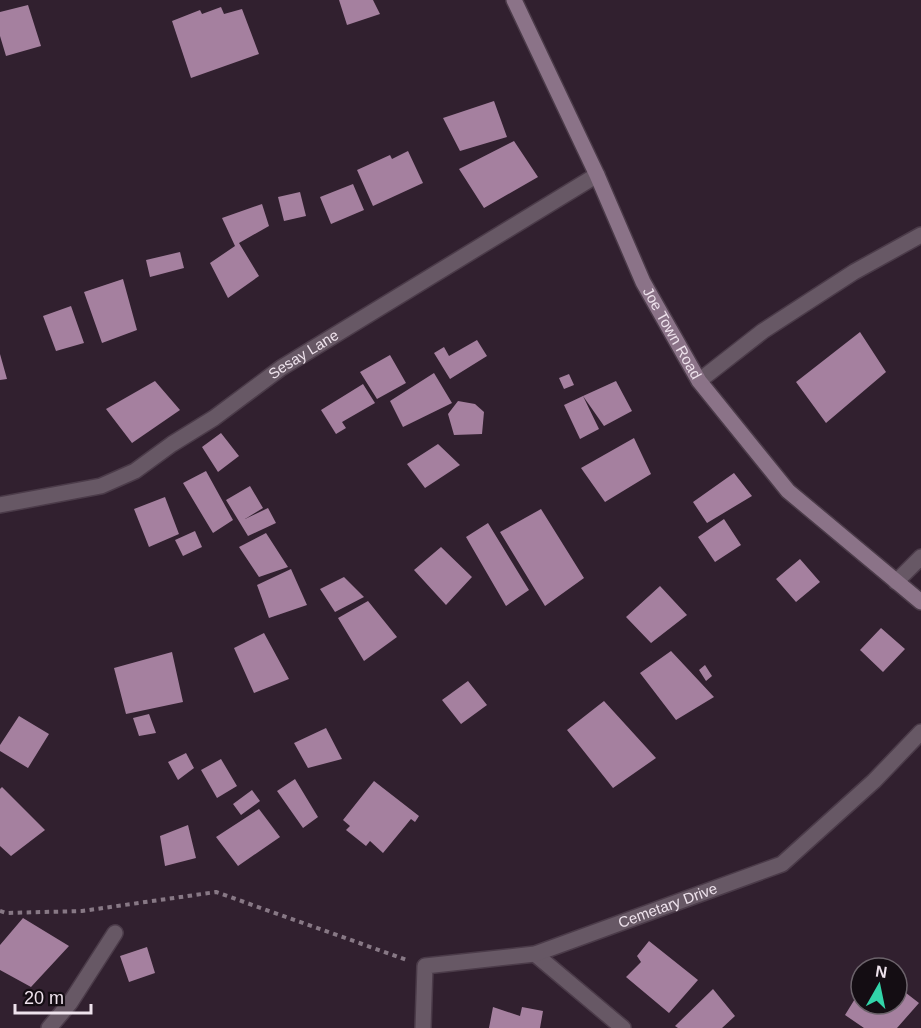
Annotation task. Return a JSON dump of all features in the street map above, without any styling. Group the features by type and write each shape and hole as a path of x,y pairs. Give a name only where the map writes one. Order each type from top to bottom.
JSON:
{"street":[{"name":"Joe Town Road","path":"514,0 597,175 644,282 699,381 788,491 921,602"},
{"name":"Sesay Lane","path":"0,505 101,486 135,471 172,444 214,418 281,368 597,175"},
{"path":"699,381 762,331 855,272 921,235"},
{"path":"896,582 921,557"},
{"name":"Cemetary Drive","path":"425,966 535,954 782,864 874,781 921,732"},
{"path":"49,1028 70,1003 116,933"},
{"path":"535,954 623,1028"},
{"path":"423,1028 425,966"}],"path":[{"path":"0,911 6,913 82,911 216,892 425,966"}],"building":[{"path":"339,0 373,0 380,14 347,25"},
{"path":"28,5 41,46 6,56 0,36 0,12"},
{"path":"221,7 224,14 242,9 259,54 191,78 172,21 200,10 202,14"},
{"path":"494,101 507,137 460,151 443,118"},
{"path":"514,141 538,177 484,208 459,169"},
{"path":"408,151 423,183 373,206 357,170 390,155 392,159"},
{"path":"353,184 364,210 331,224 320,197"},
{"path":"300,192 306,216 284,221 278,197"},
{"path":"262,204 269,226 239,243 259,276 228,298 210,263 235,246 222,218"},
{"path":"180,252 184,268 150,277 146,260"},
{"path":"123,279 137,330 102,343 84,292"},
{"path":"71,306 84,343 56,351 43,316"},
{"path":"860,332 886,372 826,423 796,382"},
{"path":"477,340 487,356 450,379 434,353 444,347 449,356"},
{"path":"0,354 7,379 0,380"},
{"path":"390,355 406,383 377,399 360,372"},
{"path":"434,373 452,403 403,427 390,401"},
{"path":"569,374 574,385 564,389 559,378"},
{"path":"155,381 180,410 132,443 106,409"},
{"path":"616,381 632,411 604,426 583,396"},
{"path":"363,384 375,403 342,422 346,428 336,434 321,410"},
{"path":"583,396 599,429 580,439 564,405"},
{"path":"458,401 475,404 484,412 482,434 454,435 448,414"},
{"path":"221,433 239,456 218,472 202,447"},
{"path":"634,438 651,474 605,502 581,468"},
{"path":"438,444 460,465 425,488 407,464"},
{"path":"206,471 233,520 213,533 183,483"},
{"path":"734,473 752,496 707,523 693,502"},
{"path":"250,486 263,508 245,519 268,508 276,523 248,536 226,500"},
{"path":"165,497 179,534 149,547 134,509"},
{"path":"541,509 584,578 545,606 500,532"},
{"path":"724,519 741,545 715,562 698,537"},
{"path":"488,523 529,590 506,606 466,537"},
{"path":"195,531 202,547 183,556 175,540"},
{"path":"266,533 288,567 259,577 239,547"},
{"path":"441,547 472,577 446,605 414,570"},
{"path":"800,559 820,582 796,602 776,579"},
{"path":"291,569 307,605 269,618 257,585"},
{"path":"344,577 364,597 335,612 320,589"},
{"path":"660,586 687,615 651,643 626,617"},
{"path":"368,601 397,637 364,661 338,618"},
{"path":"881,628 905,649 883,672 860,650"},
{"path":"264,633 289,679 254,693 234,648"},
{"path":"671,651 714,697 676,720 640,673"},
{"path":"172,652 183,702 126,714 114,668"},
{"path":"705,665 712,676 706,681 699,670"},
{"path":"468,681 487,705 461,724 442,700"},
{"path":"604,701 656,758 613,788 567,730"},
{"path":"149,714 156,733 139,736 133,718"},
{"path":"19,716 49,734 28,768 0,751 0,745"},
{"path":"326,728 342,759 308,768 294,743"},
{"path":"186,753 194,768 178,780 168,762"},
{"path":"221,759 237,786 217,798 201,770"},
{"path":"295,779 318,817 303,828 277,791"},
{"path":"374,781 419,816 415,822 411,819 383,853 370,841 366,846 346,830 350,826 343,820"},
{"path":"2,787 45,830 11,856 0,846 0,789"},
{"path":"252,790 260,801 241,815 233,804"},
{"path":"259,809 280,837 238,866 216,837"},
{"path":"188,825 196,858 165,866 160,836"},
{"path":"23,918 69,946 31,987 0,970 0,945"},
{"path":"649,941 698,980 669,1013 626,977 641,962 637,956"},
{"path":"147,947 155,973 129,982 120,956"},
{"path":"713,989 735,1016 722,1028 678,1028 675,1026"},
{"path":"909,995 919,1003 909,1014"},
{"path":"493,1007 520,1016 522,1007 543,1011 540,1028 489,1028"},
{"path":"849,1008 849,1016 908,1016 897,1028 864,1028 845,1015"}]}
